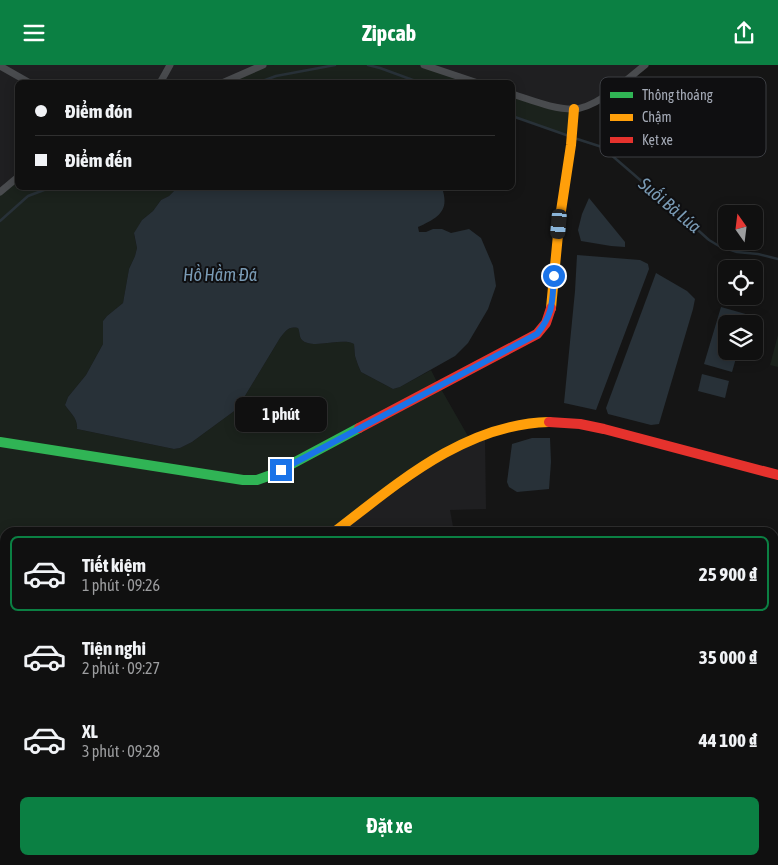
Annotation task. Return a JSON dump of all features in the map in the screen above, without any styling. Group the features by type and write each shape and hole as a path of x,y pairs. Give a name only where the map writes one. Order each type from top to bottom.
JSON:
{"street":[{"path":"162,80 170,65"},
{"path":"229,80 262,65"},
{"path":"424,65 469,80"},
{"path":"629,77 645,65"},
{"path":"0,66 25,80"},
{"path":"515,94 554,107 574,109 600,99"},
{"path":"0,442 243,480 257,479 271,475 537,334 546,323 551,311 559,224 574,122 574,109"},
{"path":"0,192 15,180"},
{"path":"341,527 445,453 482,435 510,426 538,423 570,423 605,429 778,475"}],"shaded area":[{"path":"0,65 335,65 266,80 15,80 16,190 0,221"},
{"path":"274,65 415,65 462,80 235,80"},
{"path":"368,65 640,65 625,77 600,77 599,97 587,103 529,122 515,117 515,80 415,80"},
{"path":"515,98 571,112 569,136 515,117"},
{"path":"15,183 15,190 174,190 169,196 161,200 153,211 142,220 134,234 137,248 129,269 123,303 103,321 103,344 86,375 68,397 65,405 75,419 77,429 174,449 180,448 192,442 237,409 280,338 288,330 298,328 301,339 307,343 349,342 354,344 355,356 361,372 393,389 431,370 438,384 270,473 244,478 175,467 174,472 243,483 273,478 441,389 469,438 443,451 335,527 0,527 0,195"},
{"path":"778,335 778,367 770,365"},
{"path":"485,437 486,509 450,510 453,527 345,527 447,455"}],"water":[{"name":"Hồ Hầm Đá","path":"442,190 443,208 436,217 418,227 419,232 442,229 451,233 469,229 481,238 493,266 496,286 488,309 468,343 455,356 400,387 393,389 361,372 355,356 354,344 349,342 307,343 301,339 298,328 292,328 280,338 237,409 192,442 180,448 174,449 77,429 75,419 65,405 68,397 86,375 103,344 103,321 123,303 129,269 137,248 134,233 142,220 153,211 161,200 174,191"},
{"path":"589,198 625,242 625,247 581,241 578,230"},
{"path":"577,255 640,260 648,264 649,269 596,410 564,403"},
{"path":"656,273 687,291 695,299 659,424 651,425 608,414 606,408"},
{"path":"721,307 749,315 719,315"},
{"path":"718,317 718,360 735,360 732,372 704,364"},
{"path":"702,374 729,381 725,398 698,391"},
{"path":"532,438 550,438 549,489 517,492 509,487 507,482 512,444"}],"waterway":[{"name":"Suối Bà Lúa","path":"265,80 276,76 335,65"},
{"name":"Suối Bà Lúa","path":"368,65 413,80"},
{"name":"Suối Bà Lúa","path":"515,117 569,136"},
{"name":"Suối Bà Lúa","path":"574,138 600,146"},
{"name":"Suối Bà Lúa","path":"614,157 709,240 719,246 737,252 758,254 778,259"},
{"name":"Suối Bà Lúa","path":"0,221 28,196 44,190"}],"traffic: fast":[{"path":"0,442 243,480 257,480 271,475 359,428"}],"traffic: slow":[{"path":"551,308 559,224 571,145 574,109"},
{"path":"341,527 407,477 460,445 488,433 518,425 549,422"}],"traffic: jam":[{"path":"359,428 537,334 546,323 551,308"},
{"path":"549,422 580,424 604,429 778,475"}],"route":[{"path":"281,470 537,334 546,323 551,311 554,276"}]}
